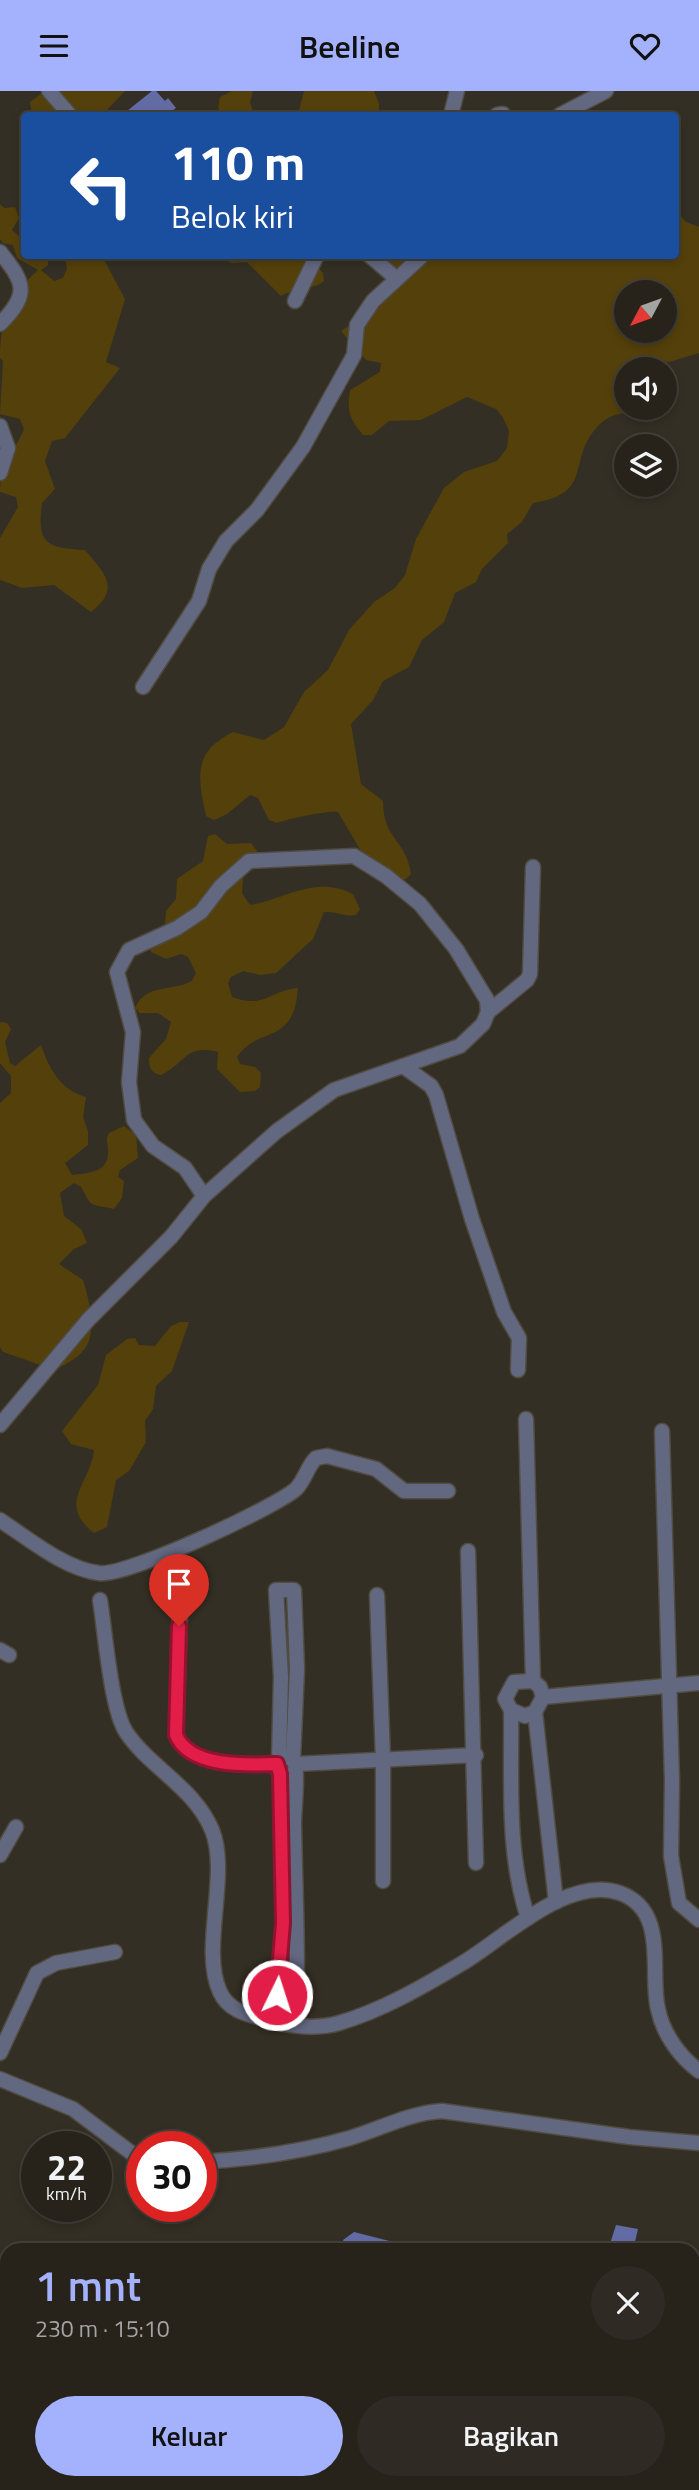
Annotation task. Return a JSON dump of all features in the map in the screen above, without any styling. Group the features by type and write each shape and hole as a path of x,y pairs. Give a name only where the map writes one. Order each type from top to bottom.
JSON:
{"street":[{"path":"49,91 67,112"},
{"path":"452,112 457,91"},
{"path":"566,112 606,91"},
{"path":"0,252 15,271 21,291 17,307 0,324"},
{"path":"295,302 315,259"},
{"path":"374,259 396,278"},
{"path":"143,687 199,601 209,569 226,541 257,510 303,447 354,355 358,325 373,301 418,259"},
{"path":"0,426 8,448 0,473"},
{"path":"204,1196 185,1168 153,1146 134,1119 129,1082 133,1032 117,971 130,950 177,928 201,912 221,885 249,861 359,858 420,904 456,949 486,999 488,1012"},
{"path":"0,1425 88,1320 171,1237 204,1196 277,1131 334,1090 460,1046 472,1037 488,1012 530,974 533,867"},
{"path":"402,1066 431,1086 436,1095 472,1219 504,1312 519,1338 518,1370"},
{"path":"526,1419 533,1681"},
{"path":"662,1431 674,1891 679,1903 699,1920"},
{"path":"0,1520 63,1560 100,1573 152,1561 266,1509 296,1488 316,1458 327,1456 376,1469 404,1490 448,1491"},
{"path":"468,1552 476,1755 477,1863"},
{"path":"181,1578 176,1735 179,1743 187,1750 226,1765 287,1766 476,1755"},
{"path":"275,2022 281,1893 279,1846 287,1766 296,1699 294,1590 276,1590 280,1698 287,1766 295,1845 299,1967 296,2025"},
{"path":"377,1595 383,1760 383,1881"},
{"path":"100,1600 116,1711 127,1733 199,1806 213,1832 216,1862 214,1973 220,1993 239,2012 296,2025 338,2023 390,2002 463,1963 556,1902 582,1892 605,1890 625,1895 644,1912 654,1937 658,2009 677,2050 699,2071"},
{"path":"280,1655 296,1654"},
{"path":"528,1918 520,1894 514,1852 510,1710 505,1699 509,1686 520,1679 533,1681 540,1687 543,1697 535,1712 556,1902"},
{"path":"543,1697 699,1683"},
{"path":"280,1698 296,1699"},
{"path":"510,1710 525,1716 535,1712"},
{"path":"0,1855 16,1827"},
{"path":"279,1846 295,1845"},
{"path":"281,1893 297,1893"},
{"path":"0,2053 37,1973 56,1963 115,1952"},
{"path":"279,1968 299,1967"},
{"path":"0,2079 73,2109 126,2149"},
{"path":"217,2160 304,2151 374,2131 416,2115 442,2111 629,2137 699,2143"}],"shaded area":[{"path":"45,91 125,91 105,112 32,112 30,102"},
{"path":"232,91 253,91 250,102 253,112 221,112 218,108 220,97"},
{"path":"304,91 374,91 379,104 379,112 299,112"},
{"path":"0,204 4,208 15,207 19,218 12,230 21,238 21,259 48,259 48,265 41,270 54,281 63,278 67,269 65,259 104,259 125,299 106,362 120,368 65,438 52,441 45,461 55,489 42,503 43,536 62,548 85,550 107,581 106,595 91,612 54,585 22,588 0,580 0,538 18,507 16,497 0,492 1,483 5,466 24,429 20,419 0,414 3,361 0,358 0,345 8,310 20,289 38,270 17,258 13,245 3,243 0,239"},
{"path":"679,214 686,222 699,227 699,353 677,360 677,357 614,357 614,416 600,424 589,437 573,483 553,498 533,503 522,522 507,534 508,543 482,569 476,582 455,593 444,622 422,640 409,667 383,681 373,700 351,724 361,784 383,801 387,824 405,853 411,874 406,879 390,882 378,861 364,856 338,812 308,815 277,823 269,820 258,798 250,795 227,814 214,820 206,816 200,778 204,757 210,748 233,732 264,740 284,727 304,692 328,670 349,630 374,602 395,588 405,575 416,539 444,488 464,472 497,461 507,448 509,431 502,416 496,409 467,397 421,420 389,421 372,435 363,435 355,424 349,409 350,390 380,372 381,363 366,360 341,331 370,313 382,301 388,284 390,259 679,259"},
{"path":"223,259 315,259 314,263 323,273 324,281 281,296 247,262 232,263"},
{"path":"215,834 227,844 251,843 261,856 260,863 243,878 242,893 250,905 314,887 327,887 353,894 360,909 356,915 324,912 313,939 276,973 260,975 243,971 231,977 228,983 232,997 243,1000 260,1000 298,988 290,1019 274,1033 245,1047 237,1057 240,1064 255,1067 261,1073 260,1087 255,1091 240,1092 217,1069 218,1052 207,1050 192,1052 161,1075 155,1073 150,1067 149,1058 166,1039 171,1022 158,1013 140,1013 135,1008 146,995 192,981 196,973 188,957 181,954 166,959 151,952 149,945 164,938 166,911 176,899 177,879 203,861 208,836"},
{"path":"0,1022 7,1023 11,1029 5,1042 10,1063 15,1066 41,1045 48,1062 63,1084 86,1097 83,1117 88,1131 88,1145 65,1163 72,1175 97,1170 106,1163 109,1133 124,1126 136,1135 138,1158 120,1170 118,1177 124,1181 122,1198 114,1209 93,1204 81,1187 74,1183 60,1193 64,1216 81,1229 87,1243 74,1249 59,1264 83,1280 90,1307 91,1327 88,1344 83,1351 55,1370 3,1352 0,1347 0,1103 11,1093 11,1076 0,1063"},
{"path":"189,1322 172,1371 156,1386 153,1409 145,1421 146,1442 129,1471 116,1480 107,1527 94,1533 83,1522 77,1502 94,1450 71,1444 62,1431 98,1385 106,1355 127,1339 135,1338 139,1345 155,1346 171,1326"}],"water":[{"path":"152,91 156,91 165,101 168,98 176,108 173,112 126,112"},
{"path":"616,2225 638,2229 635,2243 610,2243"},
{"path":"354,2232 397,2243 344,2243 343,2240"}],"route":[{"path":"179,1626 176,1735 179,1743 187,1750 226,1765 277,1764 280,1774 278,1806 283,1923 277,1995"}]}
